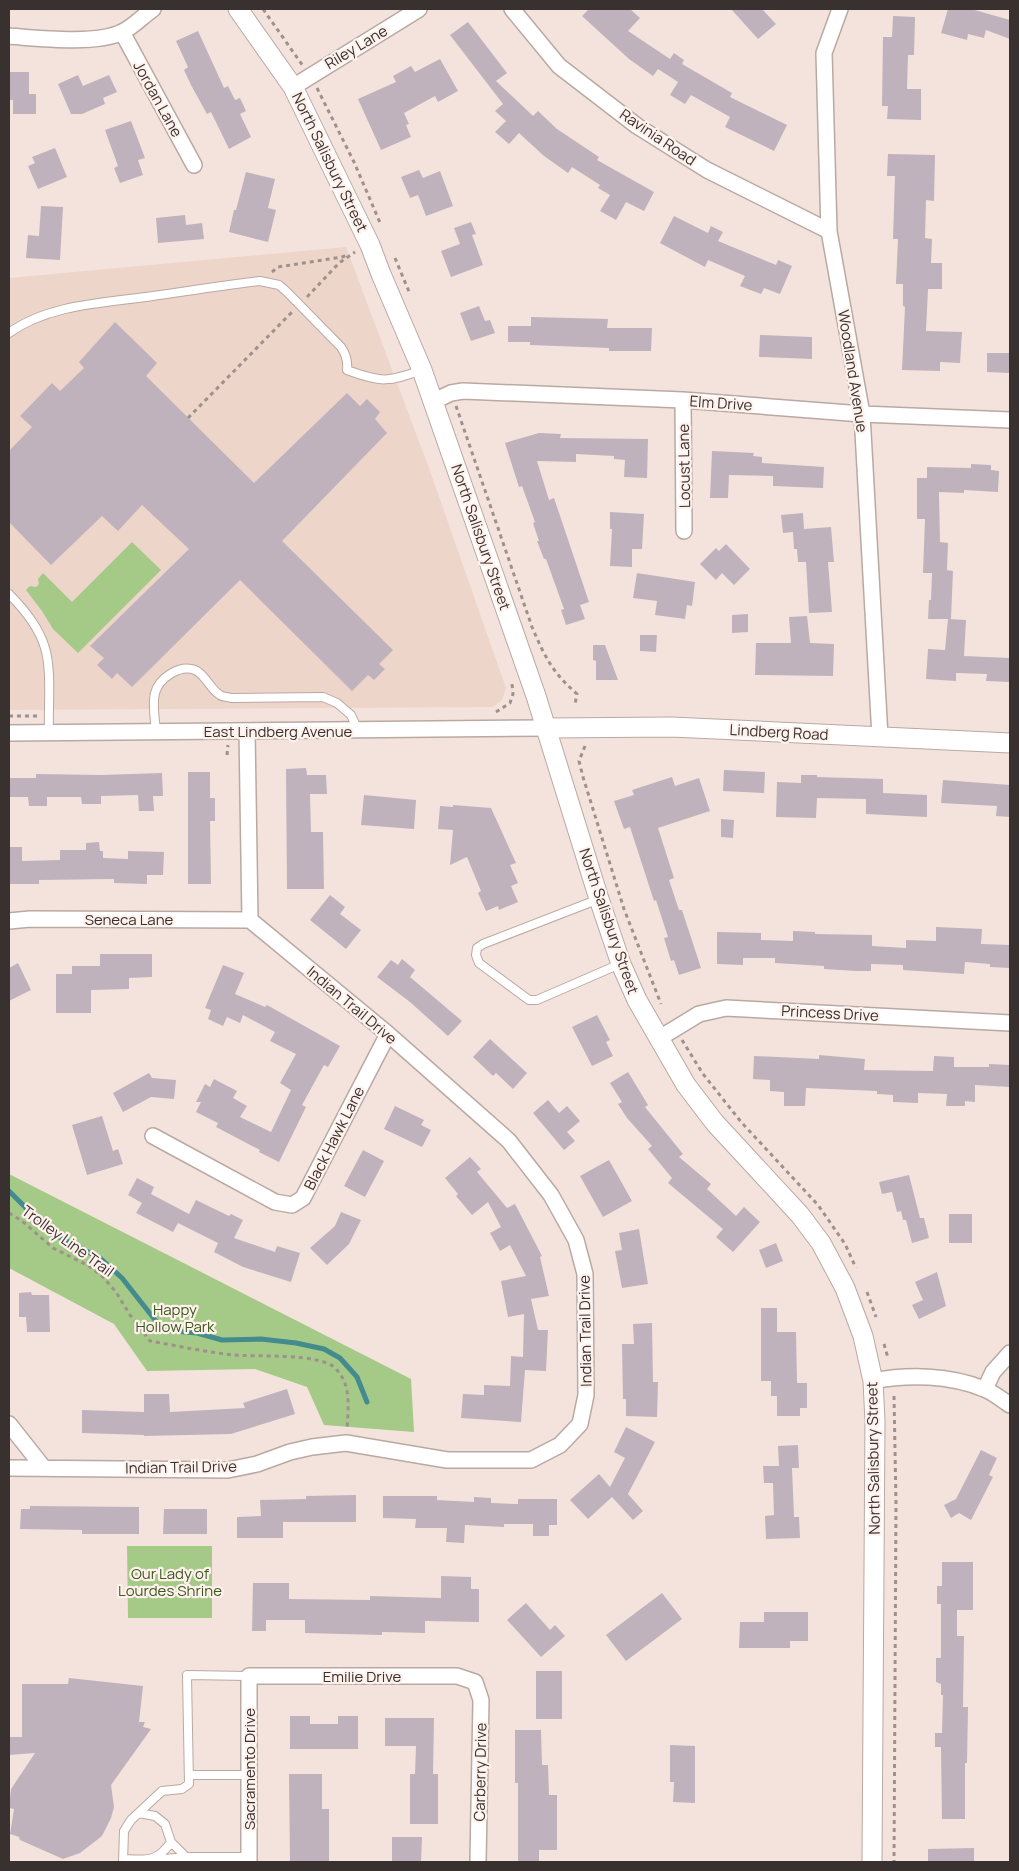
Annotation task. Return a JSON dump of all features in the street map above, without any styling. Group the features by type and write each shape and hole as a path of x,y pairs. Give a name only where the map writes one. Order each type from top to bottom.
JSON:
{"street":[{"path":"9,36 85,39 106,37 122,32 153,9"},
{"name":"North Salisbury Street","path":"238,9 293,87 370,245 422,370 547,728 599,899 621,964 637,1000 686,1085 715,1123 800,1215 821,1243 848,1296 863,1336 873,1381 875,1431 872,1862"},
{"name":"Riley Lane","path":"293,87 419,9"},
{"name":"Ravinia Road","path":"512,9 559,66 637,126 707,170 829,231"},
{"name":"Woodland Avenue","path":"840,9 824,54 829,231 862,414 880,737"},
{"name":"Jordan Lane","path":"122,32 194,165"},
{"name":"Elm Drive","path":"434,401 451,393 463,391 683,400 862,414 1010,420"},
{"name":"Locust Lane","path":"683,400 684,531"},
{"name":"Lindberg Road","path":"547,728 672,727 1010,743"},
{"name":"East Lindberg Avenue","path":"9,733 547,728"},
{"path":"247,730 250,920"},
{"name":"Seneca Lane","path":"9,921 30,919 250,920"},
{"name":"Indian Trail Drive","path":"9,1468 228,1470 257,1464 290,1452 346,1443 447,1460 531,1460 560,1445 580,1424 586,1395 585,1274 576,1240 555,1202 509,1141 388,1034 250,920"},
{"name":"Princess Drive","path":"658,1038 699,1014 726,1008 1010,1023"},
{"name":"Black Hawk Lane","path":"154,1136 275,1202 292,1205 303,1198 388,1034"},
{"path":"985,1389 993,1372 1010,1353"},
{"path":"873,1381 905,1376 962,1382 985,1389 1010,1405"},
{"path":"9,1424 43,1467"},
{"name":"Emilie Drive","path":"249,1676 457,1676 474,1682"},
{"name":"Sacramento Drive","path":"249,1676 249,1860"},
{"name":"Carberry Drive","path":"474,1682 481,1700 478,1862"}],"lane":[{"path":"9,333 25,322 62,311 260,281 279,285 299,304 341,347 348,363 347,370 387,380 422,370"},
{"path":"9,594 30,618 45,647 48,666 48,732"},
{"path":"156,731 154,702 159,684 174,672 187,669 197,671 219,695 231,698 323,697 337,703 351,715 358,730"},
{"path":"599,899 483,944 477,948 476,955 479,963 529,1000 537,1000 621,964"},
{"path":"249,1676 187,1675 189,1784 187,1788 162,1791 131,1820 124,1831 123,1861 186,1857 249,1860"},
{"path":"189,1775 249,1775"},
{"path":"156,1797 156,1816"},
{"path":"139,1813 156,1816 165,1824 171,1842 186,1857"},
{"path":"152,1860 164,1852 171,1842"}],"path":[{"path":"356,252 359,260"},
{"path":"260,281 278,268 342,257 356,252"},
{"path":"188,418 339,263 356,252"},
{"path":"492,713 499,711 510,703 513,687 510,678"},
{"path":"9,716 48,716"},
{"path":"584,746 580,761 582,777 624,909 662,1008 703,1074 742,1123 818,1205 845,1244 856,1270"},
{"name":"Trolley Line Trail","path":"9,1213 22,1221 53,1248 89,1266 103,1277 116,1292 130,1315 150,1341 233,1355 305,1358 321,1361 334,1367 342,1377 348,1392 346,1443"},
{"path":"864,1287 878,1322"},
{"path":"883,1340 888,1358"},
{"path":"894,1396 896,1504 894,1862"}],"shaded area":[{"path":"346,247 430,471 506,688 502,700 493,707 9,710 9,278"}],"green space":[{"path":"132,542 161,570 78,653 53,629 26,590 30,586 36,587 39,584 38,579 43,573 72,602"},
{"name":"Happy Hollow Park","path":"9,1174 411,1379 414,1432 324,1425 307,1387 255,1369 147,1371 114,1324 9,1268"},
{"name":"Our Lady of Lourdes Shrine","path":"127,1546 212,1546 212,1618 128,1618"}],"building":[{"path":"589,9 630,9 640,18 628,31 670,59 674,53 684,60 682,64 732,93 730,97 787,125 774,151 725,127 730,117 691,95 685,104 670,95 678,82 658,69 653,76 629,59 582,16"},
{"path":"731,9 762,9 776,24 758,39"},
{"path":"948,9 971,9 1010,20 1010,39 986,30 984,38 968,34 967,40 941,33"},
{"path":"893,16 915,17 914,55 908,55 907,89 921,89 921,120 887,119 888,106 882,106 883,37 892,37"},
{"path":"468,22 507,73 496,81 533,116 538,111 557,129 599,157 597,160 654,192 644,211 626,202 616,220 600,211 610,195 598,188 600,185 572,167 568,173 544,156 519,133 509,144 495,132 506,121 495,111 503,104 450,35"},
{"path":"198,31 224,88 228,86 235,100 240,98 246,111 240,114 251,137 229,149 211,112 207,114 191,85 184,70 188,67 176,41"},
{"path":"440,59 458,91 438,102 435,96 404,113 409,124 406,125 411,137 381,150 358,99 396,82 393,76 411,66 415,72"},
{"path":"9,72 29,72 29,94 36,94 36,114 13,114 13,100 9,100"},
{"path":"78,75 83,86 109,75 117,92 103,98 105,104 82,114 71,114 58,84"},
{"path":"131,121 145,158 138,160 143,175 120,183 114,168 118,166 105,130"},
{"path":"55,148 67,177 38,189 28,166 35,163 32,157"},
{"path":"888,154 935,155 934,201 926,200 925,238 932,239 931,263 942,263 942,289 928,289 926,331 962,332 960,363 940,362 940,371 902,370 905,307 903,306 903,284 896,284 898,239 893,239 895,176 887,176"},
{"path":"419,170 423,178 440,171 453,206 426,216 418,195 410,198 401,177"},
{"path":"246,172 275,179 268,208 276,210 268,242 229,232"},
{"path":"41,206 63,207 60,260 26,258 28,235 39,236"},
{"path":"185,215 186,225 202,223 204,239 158,243 156,218"},
{"path":"674,216 708,233 711,226 723,232 718,241 776,265 778,260 792,266 780,294 764,288 761,294 740,286 745,276 708,260 705,267 660,243"},
{"path":"471,222 476,234 472,235 483,265 451,277 441,251 460,244 454,228"},
{"path":"479,306 485,321 490,320 495,333 471,341 460,313"},
{"path":"531,317 608,319 607,328 652,328 651,351 609,351 609,348 530,345 530,342 508,342 508,326 531,326"},
{"path":"115,322 157,363 146,376 254,483 347,393 360,406 367,399 380,412 375,419 387,433 282,541 393,650 379,664 385,669 374,680 368,675 352,691 240,580 132,687 117,673 112,679 97,665 104,658 90,646 189,549 142,505 118,531 102,516 51,565 9,522 9,451 32,427 20,416 52,383 60,391 84,368 79,362"},
{"path":"760,335 812,337 812,359 759,357"},
{"path":"987,353 1010,353 1010,373 987,372"},
{"path":"539,433 561,434 560,438 648,439 647,478 624,477 625,460 614,459 614,456 576,454 576,462 537,461 549,500 554,498 589,602 580,605 585,619 566,625 561,610 564,609 546,559 544,559 537,541 539,541 533,523 535,522 522,486 519,487 505,443"},
{"path":"712,451 754,453 753,456 762,457 762,463 824,467 823,488 773,486 773,476 729,475 728,498 710,498"},
{"path":"971,464 991,465 991,470 999,471 998,492 964,490 964,493 939,492 940,542 948,543 947,570 953,571 951,619 928,619 932,573 923,573 925,519 917,519 917,478 927,478 927,467 971,468"},
{"path":"610,512 644,514 642,549 632,549 632,567 610,566 612,529 610,529"},
{"path":"803,513 804,529 831,527 834,562 828,562 832,612 809,613 806,562 798,562 797,549 794,549 793,532 783,533 781,515"},
{"path":"726,544 750,569 734,585 722,573 716,580 700,564 716,548 719,551"},
{"path":"637,573 695,582 692,606 687,605 685,619 655,615 657,601 633,598"},
{"path":"748,614 748,632 732,633 732,615"},
{"path":"807,616 810,643 834,644 833,676 755,675 756,643 791,643 789,617"},
{"path":"948,619 966,620 964,656 1010,658 1010,682 986,681 987,674 956,673 956,681 926,679 928,649 945,650"},
{"path":"640,635 657,635 656,652 640,651"},
{"path":"593,645 605,645 618,680 596,680 596,661 593,660"},
{"path":"306,768 307,775 326,775 327,794 310,794 311,832 323,832 324,889 287,889 286,769"},
{"path":"724,770 765,772 764,793 723,791"},
{"path":"188,772 210,772 210,798 215,798 215,821 210,821 211,884 188,884"},
{"path":"162,773 163,796 153,796 154,811 139,811 138,795 101,796 101,804 82,804 81,797 47,797 47,806 29,806 28,797 9,797 9,778 36,778 36,774 101,775"},
{"path":"801,775 883,779 883,793 927,795 927,817 866,814 866,799 817,798 816,818 776,817 777,782 801,783"},
{"path":"672,777 675,786 699,778 710,811 658,828 674,878 669,880 679,910 682,910 701,968 679,975 674,960 671,961 664,938 668,937 630,827 624,829 614,801 634,795 632,790"},
{"path":"943,780 1010,785 1010,817 996,816 997,806 941,803"},
{"path":"364,795 416,800 414,829 361,825"},
{"path":"453,805 491,808 516,863 510,865 518,883 511,886 518,902 499,910 498,906 486,911 478,893 481,891 467,857 450,865 453,830 438,829 440,806 453,807"},
{"path":"721,819 734,820 733,838 721,837"},
{"path":"99,842 100,851 103,851 103,858 128,859 128,851 164,852 163,875 147,875 147,884 114,883 114,879 39,880 39,884 9,884 9,847 22,847 22,861 60,860 60,850 86,850 86,843"},
{"path":"330,895 345,907 340,914 361,930 346,949 310,920"},
{"path":"936,927 982,929 981,944 1010,945 1010,968 990,967 990,964 965,962 964,974 903,970 903,965 871,964 871,971 857,971 824,969 824,966 775,963 775,958 743,958 743,965 717,964 717,932 761,933 761,940 793,941 793,931 815,932 815,934 872,935 872,946 906,948 906,940 936,941"},
{"path":"100,954 152,954 152,977 129,978 129,989 91,990 91,1013 56,1013 56,974 72,974 72,966 100,966"},
{"path":"402,959 415,970 410,977 462,1021 448,1036 410,1002 377,977 391,960 398,965"},
{"path":"18,963 31,990 9,1001 9,968"},
{"path":"223,965 244,973 235,994 265,1007 267,1005 340,1046 328,1067 324,1065 302,1105 306,1107 279,1162 216,1127 218,1123 196,1112 201,1102 196,1102 205,1084 210,1087 214,1079 237,1091 233,1098 247,1106 240,1117 271,1132 291,1090 280,1083 296,1054 270,1041 275,1032 243,1015 240,1023 227,1017 223,1026 208,1019 211,1010 205,1008"},
{"path":"597,1015 610,1040 606,1042 613,1056 592,1066 572,1027"},
{"path":"490,1039 527,1073 513,1089 496,1073 493,1076 473,1057"},
{"path":"819,1055 865,1059 864,1070 933,1071 934,1056 954,1057 954,1067 989,1067 989,1064 1010,1065 1010,1087 975,1085 975,1102 965,1101 965,1106 946,1106 947,1094 918,1093 918,1103 893,1102 893,1095 877,1094 877,1091 806,1088 805,1106 784,1106 784,1092 770,1091 770,1080 753,1079 754,1056 819,1059"},
{"path":"628,1072 648,1105 645,1107 683,1154 679,1157 711,1184 707,1189 736,1216 744,1207 760,1222 733,1252 716,1237 723,1229 668,1183 672,1178 648,1149 652,1146 627,1118 618,1104 622,1102 610,1083"},
{"path":"149,1073 152,1078 176,1080 174,1099 151,1097 123,1112 113,1093"},
{"path":"548,1100 559,1113 567,1106 580,1121 567,1132 575,1141 564,1150 533,1113"},
{"path":"395,1106 424,1120 421,1125 431,1130 422,1147 384,1129"},
{"path":"102,1116 113,1151 118,1149 123,1164 87,1175 72,1125"},
{"path":"363,1150 384,1161 365,1197 344,1186"},
{"path":"470,1157 481,1169 477,1172 507,1208 515,1204 542,1256 540,1257 549,1296 531,1299 538,1330 548,1330 546,1371 525,1370 521,1422 461,1418 463,1394 484,1395 484,1385 510,1386 511,1356 523,1357 524,1314 508,1317 501,1281 526,1276 510,1245 500,1251 490,1233 501,1227 488,1202 472,1215 456,1196 458,1194 445,1178"},
{"path":"609,1160 632,1201 603,1217 580,1176"},
{"path":"909,1175 920,1218 924,1218 929,1238 912,1243 906,1220 903,1220 901,1211 897,1212 892,1192 882,1194 879,1182"},
{"path":"137,1178 154,1187 151,1194 189,1214 196,1200 229,1216 231,1214 243,1220 234,1238 275,1252 277,1246 300,1253 291,1282 243,1267 214,1252 218,1243 178,1223 173,1232 136,1213 142,1203 128,1195"},
{"path":"341,1212 361,1220 349,1244 327,1265 310,1248 335,1226"},
{"path":"949,1214 972,1214 972,1243 949,1243"},
{"path":"639,1229 648,1284 622,1288 615,1251 622,1250 619,1233"},
{"path":"776,1243 783,1261 766,1268 759,1250"},
{"path":"937,1272 946,1306 919,1319 912,1305 923,1300 915,1282"},
{"path":"31,1292 32,1295 49,1295 50,1332 27,1332 26,1317 19,1317 19,1293"},
{"path":"761,1308 777,1308 777,1332 796,1332 797,1383 807,1383 807,1408 800,1408 800,1416 777,1416 777,1396 771,1396 771,1381 761,1381"},
{"path":"652,1323 653,1382 658,1382 657,1417 626,1416 626,1399 623,1399 622,1344 634,1344 633,1324"},
{"path":"287,1389 295,1414 231,1434 144,1436 82,1433 82,1410 144,1412 144,1394 169,1394 170,1412 245,1408 243,1403"},
{"path":"626,1427 655,1442 628,1494 643,1511 633,1520 612,1497 588,1519 570,1500 599,1474 610,1487 625,1458 614,1452"},
{"path":"798,1445 799,1468 792,1468 794,1517 799,1517 800,1538 766,1539 765,1516 774,1515 773,1483 764,1483 763,1466 779,1466 778,1446"},
{"path":"981,1450 997,1458 989,1475 993,1477 971,1520 959,1513 951,1518 944,1505 956,1499"},
{"path":"356,1495 356,1522 283,1522 283,1538 237,1538 237,1517 261,1516 260,1500 306,1499 306,1496"},
{"path":"383,1496 437,1496 437,1500 474,1502 474,1497 491,1498 491,1503 518,1504 518,1499 557,1499 557,1525 549,1525 549,1536 533,1536 533,1524 504,1524 504,1527 465,1525 464,1543 446,1542 447,1528 415,1528 416,1519 383,1518"},
{"path":"30,1506 139,1507 139,1534 82,1534 82,1530 20,1529 21,1509 30,1509"},
{"path":"164,1509 207,1509 207,1534 163,1534"},
{"path":"942,1562 973,1562 973,1610 957,1610 957,1636 964,1636 963,1707 968,1707 965,1819 942,1819 941,1747 935,1747 935,1733 942,1733 943,1695 941,1695 941,1684 936,1682 936,1658 941,1658 941,1604 937,1604 937,1586 942,1586"},
{"path":"441,1576 471,1577 471,1589 479,1589 479,1622 425,1621 425,1633 382,1632 382,1635 305,1633 305,1620 266,1620 266,1631 252,1631 253,1583 289,1583 289,1599 370,1600 370,1596 441,1598"},
{"path":"662,1593 682,1619 626,1661 606,1635"},
{"path":"526,1603 550,1630 555,1625 565,1636 541,1657 507,1620"},
{"path":"764,1612 808,1612 808,1641 790,1641 790,1648 739,1648 740,1622 764,1622"},
{"path":"536,1671 562,1671 562,1719 536,1719"},
{"path":"69,1678 143,1686 139,1722 145,1722 143,1727 151,1729 111,1785 114,1807 102,1836 80,1853 63,1859 10,1834 14,1809 9,1808 11,1789 35,1753 9,1755 9,1737 22,1737 22,1684 68,1684"},
{"path":"290,1716 310,1716 310,1724 338,1724 338,1716 358,1716 358,1749 290,1749"},
{"path":"385,1718 434,1718 433,1774 438,1774 438,1824 410,1824 410,1774 415,1774 416,1746 385,1746"},
{"path":"515,1730 541,1730 542,1765 548,1765 549,1795 557,1795 557,1850 539,1850 539,1862 518,1862 518,1783 515,1783"},
{"path":"670,1745 695,1746 695,1803 673,1802 674,1782 670,1782"},
{"path":"289,1774 322,1774 322,1809 329,1809 329,1862 290,1862"},
{"path":"392,1837 422,1837 421,1862 392,1862"},
{"path":"974,1848 974,1862 928,1862 928,1849"}],"waterway":[{"path":"9,1191 51,1233 100,1258 122,1278 163,1330 197,1333 222,1340 261,1339 296,1343 324,1349 340,1358 357,1377 367,1402"}]}
